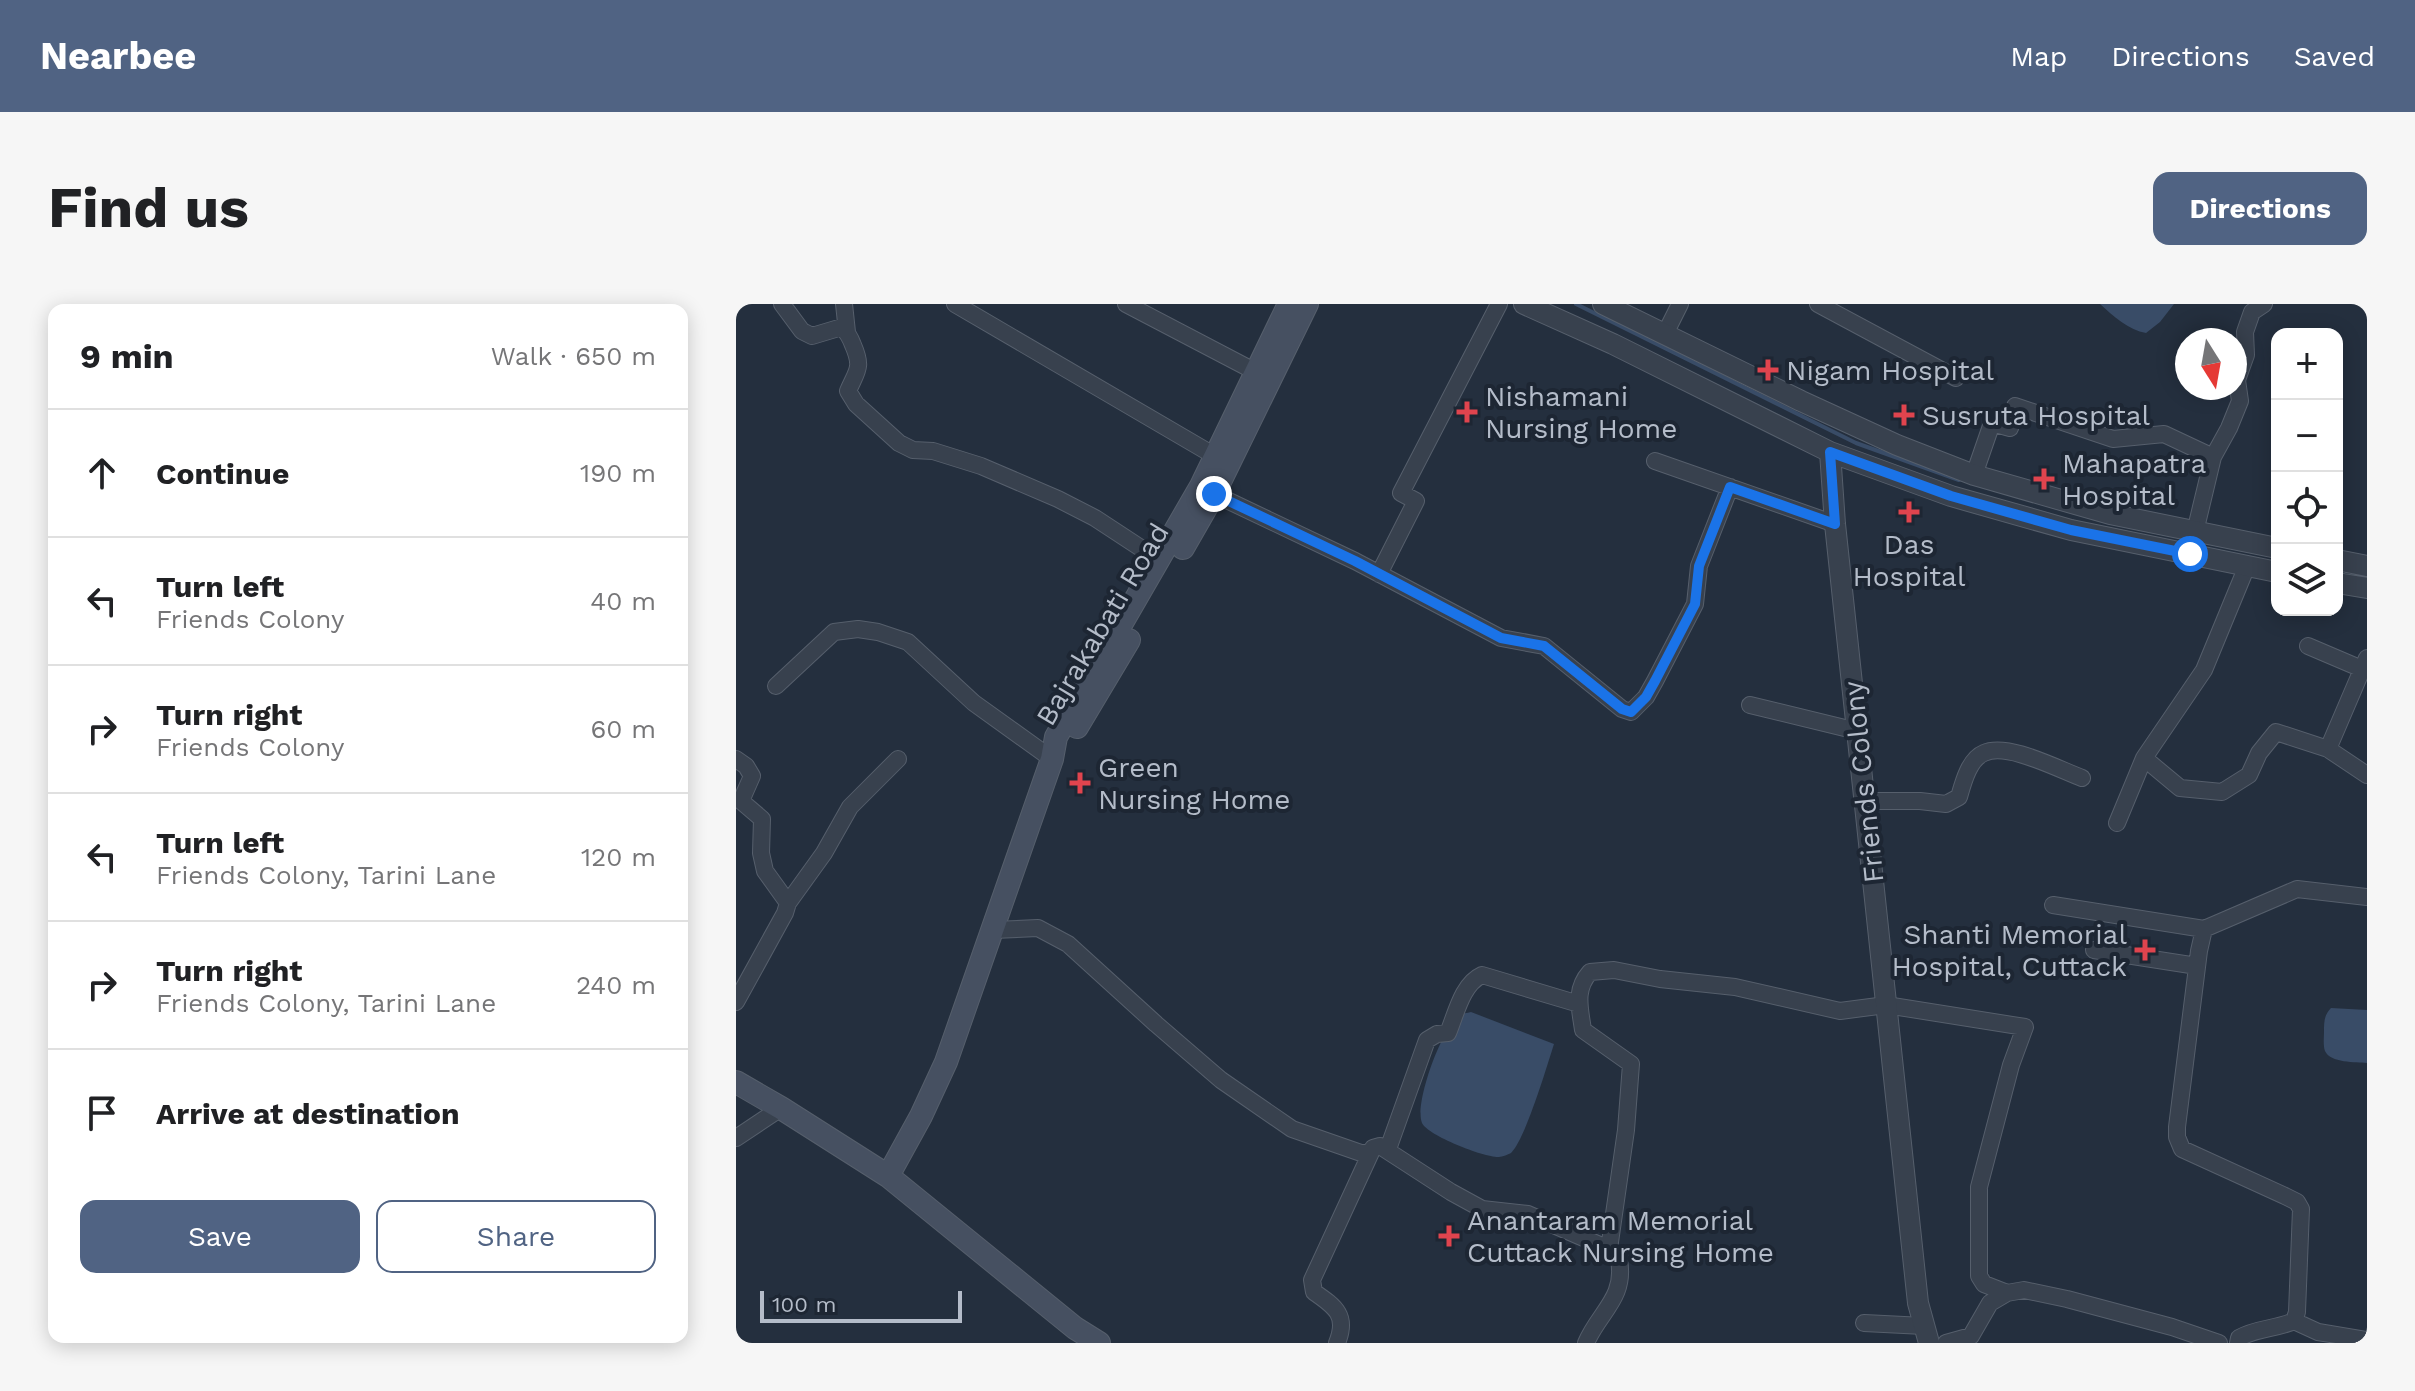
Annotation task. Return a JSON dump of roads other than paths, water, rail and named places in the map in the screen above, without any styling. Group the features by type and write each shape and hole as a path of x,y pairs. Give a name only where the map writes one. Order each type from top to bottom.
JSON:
{"main road":[{"name":"Bajrakabati Road","path":"888,1176 946,1062 1052,759 1056,737 1159,560 1215,456 1289,304"},
{"name":"Bajrakabati Road","path":"1052,759 1067,744 1214,494 1307,304"},
{"path":"736,1082 888,1176 1075,1328 1099,1343"}],"street":[{"path":"782,304 802,331 812,336 842,327 847,332"},
{"path":"844,304 847,332 859,359 859,370 848,391 856,404 899,443 913,450 933,451 981,466 1058,499 1095,518 1159,560"},
{"path":"955,304 1215,456"},
{"path":"1126,304 1256,372"},
{"path":"1379,574 1416,501 1401,493 1499,304"},
{"path":"1524,304 1613,344 1830,452 1951,496 2071,530 2271,571"},
{"path":"1603,304 1815,408 1974,475 2110,514 2271,547"},
{"path":"1665,334 1680,304"},
{"path":"1818,304 1956,378"},
{"path":"2195,532 2213,457 2240,401 2237,380 2246,355 2245,332 2252,312 2264,304"},
{"path":"1974,475 1992,423 2010,428 2015,406 2113,439 2164,434 2213,457"},
{"name":"Friends Colony","path":"1830,452 1835,524 1918,1303 1927,1334 1864,1323"},
{"path":"1655,461 1835,524"},
{"path":"1214,494 1379,574 1501,638 1544,646 1622,709 1631,712 1646,697 1695,604 1699,566 1730,487"},
{"path":"2343,561 2367,566"},
{"path":"2117,823 2144,758 2204,670 2247,566"},
{"path":"2343,584 2367,588"},
{"path":"776,686 834,632 858,629 878,632 908,642 974,703 1052,759"},
{"path":"2308,646 2365,663 2328,749"},
{"path":"1750,705 1857,731"},
{"path":"2144,758 2180,788 2222,792 2249,775 2259,753 2276,732 2328,749 2367,775"},
{"path":"1865,801 1946,804 1959,797 1975,759 1984,753 2005,750 2082,778"},
{"path":"736,759 746,766 752,776 741,801 762,819 761,853 765,871 788,903"},
{"path":"736,1002 788,903 824,853 850,807 898,759"},
{"path":"2053,905 2204,929 2297,889 2367,897"},
{"path":"993,930 1038,928 1068,944 1221,1080 1292,1129 1361,1153 1381,1149 1482,1209 1528,1214 1609,1249 1619,1260 1619,1285 1615,1299 1586,1343"},
{"path":"2204,929 2177,1127 2178,1143 2182,1149 2297,1202 2302,1216 2294,1321"},
{"path":"2094,950 2197,966"},
{"path":"1609,1249 1626,1130 1631,1064 1583,1030 1579,1004 1582,982 1590,972 1614,970 1660,979 1735,987 1840,1011 1886,1005 2025,1027 2011,1065 1979,1187 1979,1276 1984,1284 2007,1293"},
{"path":"1337,1343 1343,1329 1340,1317 1333,1304 1314,1292 1312,1280 1381,1149 1427,1040 1437,1034 1448,1033 1468,984 1482,975 1579,1004"},
{"path":"736,1138 781,1108"},
{"path":"1946,1343 1971,1336 1990,1303 2007,1293 2024,1290 2172,1327 2219,1343"},
{"path":"2238,1343 2239,1338 2246,1334 2294,1321 2318,1332 2367,1340"}],"water":[{"path":"2100,304 2174,304 2160,322 2146,333 2127,326"},
{"path":"2331,1008 2367,1010 2367,1063 2338,1060 2325,1051 2324,1022"},
{"path":"1471,1012 1554,1044 1523,1134 1511,1153 1500,1157 1458,1145 1435,1134 1422,1123 1422,1100 1438,1050 1452,1023 1460,1015"}],"waterway":[{"path":"1576,304 1856,443 1959,480"}],"place":[{"name":"Nigam Hospital","path":"1768,370"},
{"name":"Nishamani Nursing Home","path":"1467,412"},
{"name":"Susruta Hospital","path":"1904,415"},
{"name":"Mahapatra Hospital","path":"2044,479"},
{"name":"Das Hospital","path":"1909,512"},
{"name":"Green Nursing Home","path":"1080,783"},
{"name":"Shanti Memorial Hospital, Cuttack","path":"2145,950"},
{"name":"Anantaram Memorial Cuttack Nursing Home","path":"1449,1236"}]}
